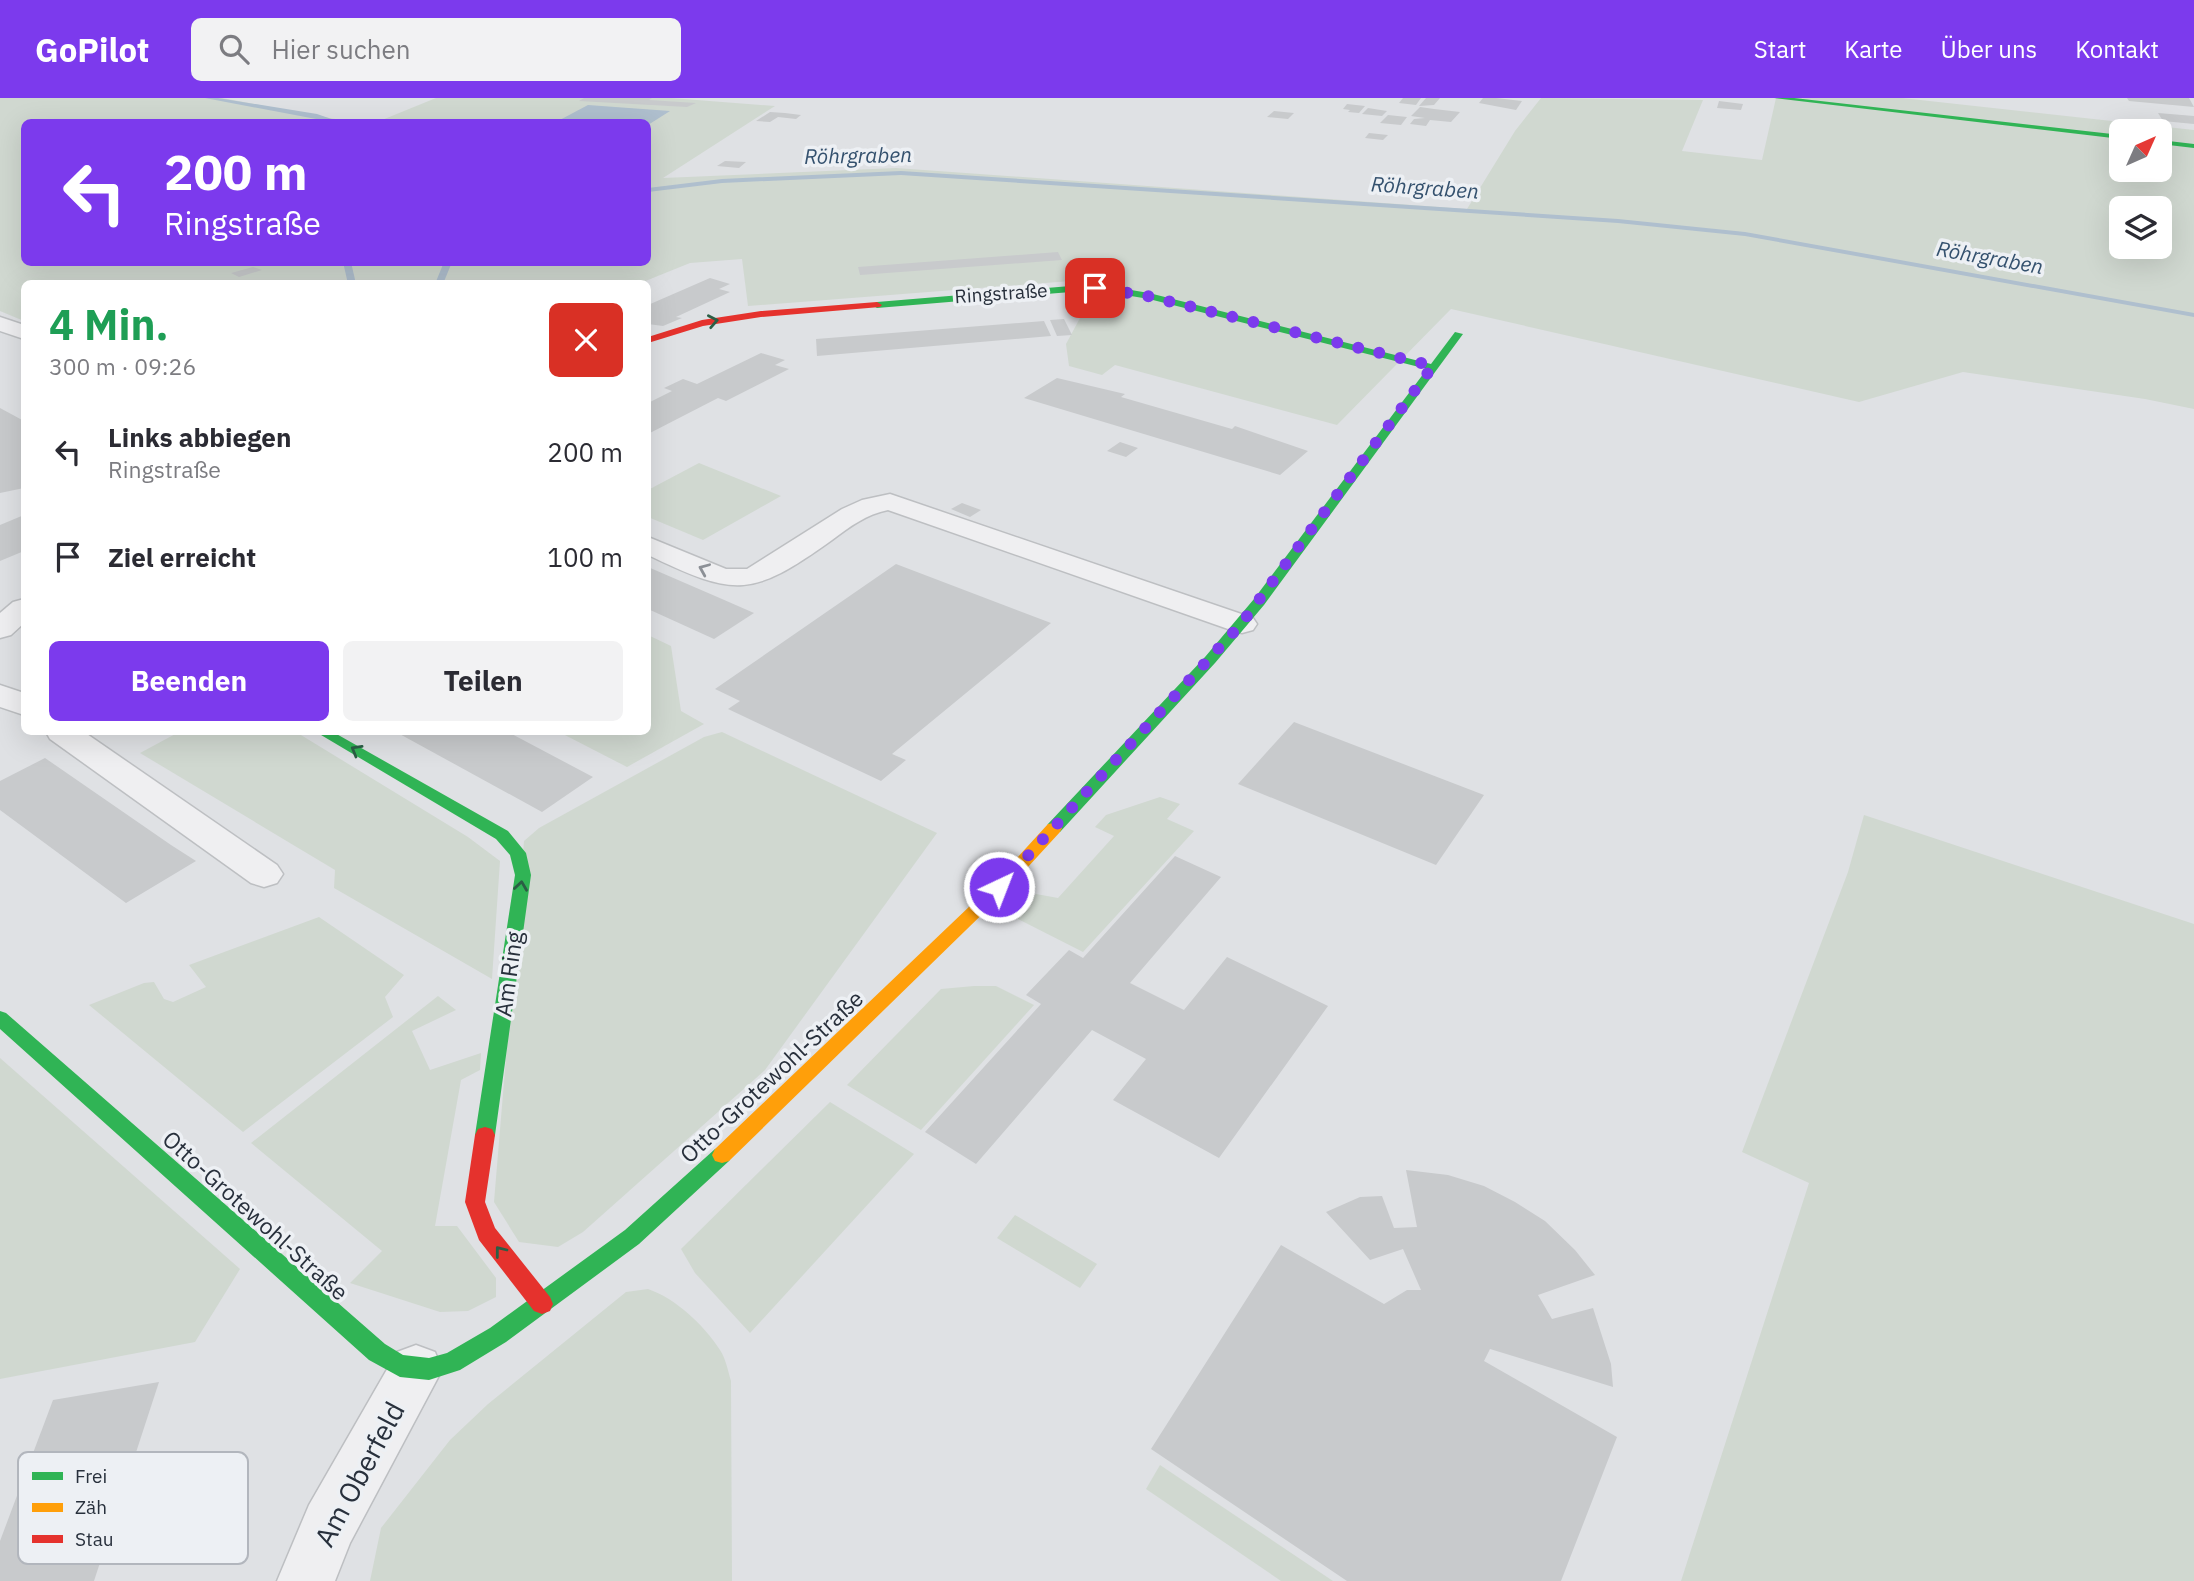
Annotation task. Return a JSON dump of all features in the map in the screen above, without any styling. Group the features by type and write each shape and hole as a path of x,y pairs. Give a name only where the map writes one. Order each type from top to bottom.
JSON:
{"street":[{"path":"1777,98 2109,136"},
{"path":"2172,143 2194,146"},
{"name":"Ringstraße","path":"651,339 702,323 761,314 1095,288 1143,295 1433,366"},
{"path":"0,323 21,332"},
{"name":"Otto-Grotewohl-Straße","path":"0,1018 364,1342 385,1358 416,1370 452,1363 542,1304 632,1237 808,1075 999,887 1241,624 1458,334"},
{"path":"651,546 733,579 748,579 861,509 875,503 890,502 910,506 1241,624"},
{"path":"0,629 21,611"},
{"path":"0,695 21,704"},
{"path":"66,735 264,874"},
{"name":"Am Ring","path":"328,735 502,835 521,858 523,874 475,1202 486,1233 542,1304"},
{"name":"Am Oberfeld","path":"306,1581 329,1525 416,1370"}],"shaded area":[{"path":"0,98 222,98 335,119 21,119 21,266 651,266 651,119 384,119 436,98 671,98 775,106 663,178 896,168 1467,209 1515,131 1541,98 1703,100 1682,151 1762,160 1776,98 1902,98 2109,121 2109,182 2172,182 2172,128 2194,130 2194,409 2145,399 1963,372 1859,402 1451,309 1337,425 1115,365 1102,375 1069,366 1066,344 1094,292 1110,278 748,306 742,259 690,263 648,280 21,280 21,320 0,311"},
{"path":"699,463 781,496 703,540 651,518 651,488"},
{"path":"651,636 671,646 681,711 704,724 627,767 565,735 651,735"},
{"path":"722,732 937,833 765,1070 583,1232 558,1247 519,1242 494,1202 524,841 539,828 704,737"},
{"path":"173,735 301,735 468,837 500,861 492,979 334,888 335,870 140,753"},
{"path":"1160,797 1180,804 1167,819 1194,831 1083,952 1014,917 1036,894 1058,898 1114,836 1095,827 1106,815"},
{"path":"1864,815 2194,924 2194,1581 1681,1581 1809,1183 1742,1152 1848,872"},
{"path":"319,917 404,975 385,997 393,1017 243,1132 89,1005 144,983 154,982 164,999 173,1002 206,987 189,965"},
{"path":"996,986 1034,1005 921,1130 847,1085 941,989"},
{"path":"438,996 456,1010 412,1031 430,1070 481,1053 480,1070 461,1080 435,1226 457,1226 496,1278 496,1297 468,1311 440,1312 350,1283 382,1251 251,1143"},
{"path":"0,1058 240,1269 195,1342 0,1379"},
{"path":"830,1102 914,1154 750,1333 695,1273 681,1249"},
{"path":"1015,1215 1097,1264 1080,1288 997,1238"},
{"path":"648,1289 668,1299 697,1322 720,1350 727,1365 731,1381 732,1581 370,1581 381,1528 450,1440 488,1404 626,1292"},
{"path":"1160,1465 1333,1581 1281,1581 1146,1489"}],"water":[{"path":"588,105 670,111 651,123 651,119 562,119"}],"building":[{"path":"584,98 652,98 649,100 696,103 687,107 579,101"},
{"path":"1403,98 1421,98 1416,105 1399,103"},
{"path":"1426,98 1440,98 1434,105 1419,106"},
{"path":"1483,98 1522,101 1516,110 1479,103"},
{"path":"2127,98 2189,98 2194,107 2129,101"},
{"path":"1719,101 1743,104 1741,110 1717,108"},
{"path":"1347,104 1365,106 1359,113 1348,112 1350,110 1343,109"},
{"path":"1420,107 1460,112 1451,122 1430,120 1426,126 1410,124 1414,119 1425,118 1411,116"},
{"path":"1368,108 1387,111 1382,116 1362,114"},
{"path":"1274,111 1294,113 1288,119 1267,117"},
{"path":"770,112 801,115 796,119 778,117 770,122 756,121"},
{"path":"2158,113 2194,116 2194,124 2172,122 2172,119 2162,119"},
{"path":"1388,115 1407,117 1401,125 1380,123"},
{"path":"1369,133 1388,135 1383,140 1365,138"},
{"path":"725,161 746,162 739,168 717,166"},
{"path":"1058,252 1062,260 860,275 858,267"},
{"path":"253,267 262,270 239,277 231,273"},
{"path":"710,278 730,284 719,289 730,292 676,317 682,318 663,326 651,324 651,304"},
{"path":"1064,319 1072,335 1057,336 1050,320"},
{"path":"1044,321 1051,336 817,356 816,339"},
{"path":"761,353 785,360 775,365 789,369 726,401 718,398 651,432 651,402 672,391 664,388 683,379 697,384"},
{"path":"1057,378 1125,394 1121,397 1232,429 1235,426 1308,451 1280,475 1024,398"},
{"path":"0,408 21,419 21,489 0,493"},
{"path":"1120,442 1138,448 1126,457 1107,451"},
{"path":"962,503 981,510 970,517 951,509"},
{"path":"21,516 21,552 0,561 0,525"},
{"path":"896,564 1051,623 892,754 906,760 881,781 728,709 740,701 715,689"},
{"path":"651,568 754,613 714,639 651,610"},
{"path":"1294,722 1484,795 1436,865 1238,784"},
{"path":"401,735 514,735 593,777 542,812"},
{"path":"45,758 196,861 126,903 0,810 0,781"},
{"path":"1175,856 1221,877 1130,983 1184,1010 1227,957 1328,1006 1219,1158 1113,1100 1146,1059 1092,1030 976,1164 925,1132 1041,1004 1026,995 1069,950 1083,958"},
{"path":"1406,1170 1448,1175 1484,1186 1515,1202 1545,1221 1575,1250 1595,1275 1538,1295 1552,1319 1593,1308 1611,1364 1613,1387 1490,1349 1484,1361 1617,1437 1561,1581 1347,1581 1151,1449 1281,1245 1384,1304 1407,1290 1421,1290 1403,1249 1370,1260 1326,1212 1360,1197 1382,1196 1394,1228 1417,1227"},
{"path":"159,1382 136,1452 33,1452 53,1400"},
{"path":"18,1493 18,1564 100,1564 94,1581 0,1581 0,1541"}],"waterway":[{"name":"Röhrgraben","path":"208,98 327,119"},
{"name":"Röhrgraben","path":"651,190 722,181 901,173 1618,221 1745,234 2194,315"},
{"name":"Röhrgraben","path":"348,266 351,280"},
{"name":"Röhrgraben","path":"441,280 446,266"}],"traffic: fast":[{"path":"1777,98 2109,136"},
{"path":"2172,143 2194,146"},
{"path":"877,305 1095,287 1149,296 1432,367"},
{"path":"1054,828 1210,660 1259,602 1458,334"},
{"path":"328,735 502,835 518,853 523,875 485,1135"},
{"path":"0,1018 377,1352 400,1366 429,1369 452,1362 498,1335 632,1237 722,1155"}],"traffic: slow":[{"path":"722,1155 999,888 1054,828"}],"traffic: jam":[{"path":"651,339 702,323 761,314 877,305"},
{"path":"485,1135 475,1202 486,1233 542,1304"}],"route":[{"path":"999,887 1241,624 1433,366 1143,295 1095,288"}]}
